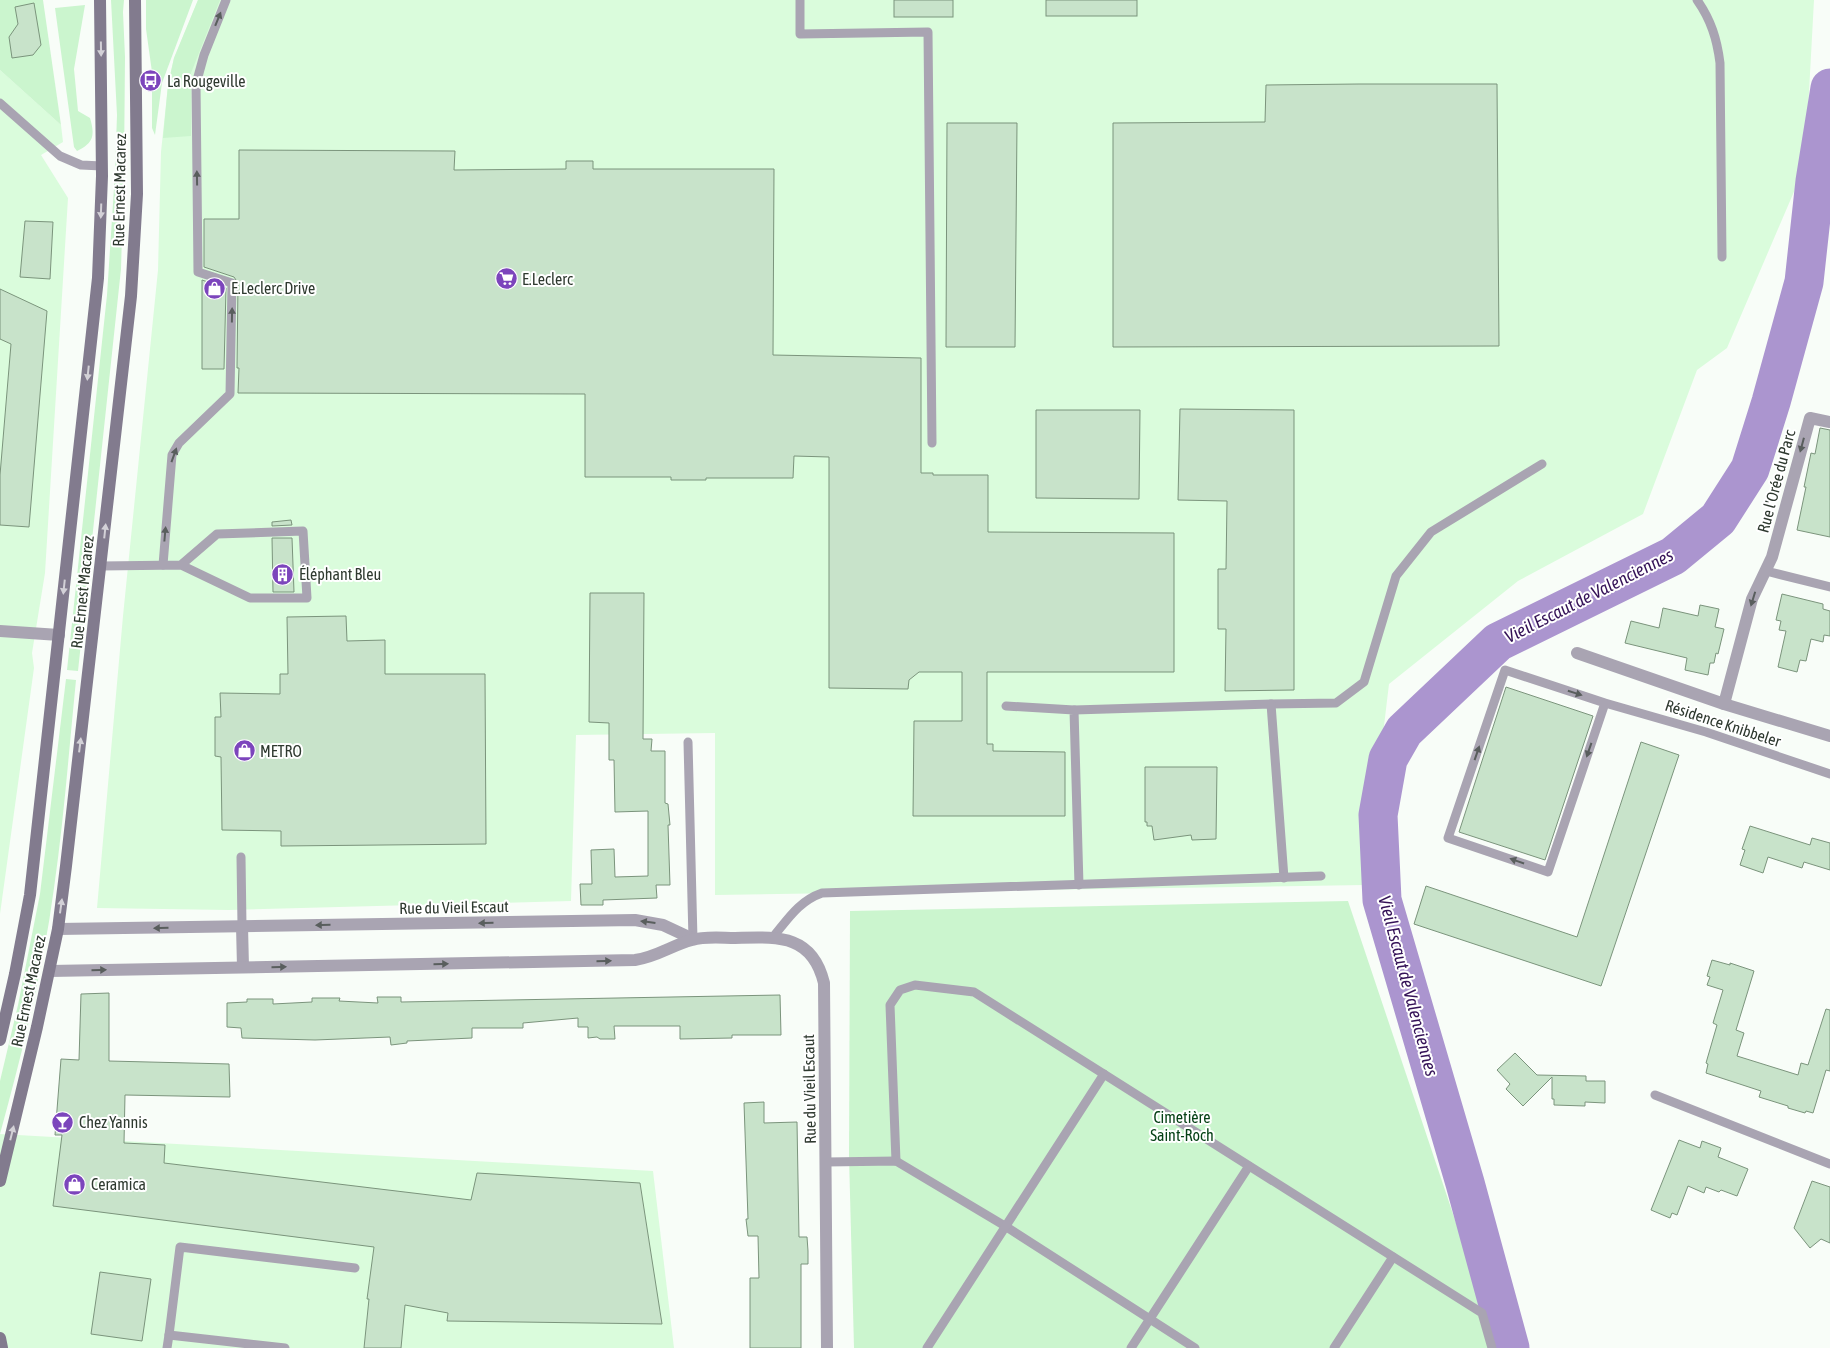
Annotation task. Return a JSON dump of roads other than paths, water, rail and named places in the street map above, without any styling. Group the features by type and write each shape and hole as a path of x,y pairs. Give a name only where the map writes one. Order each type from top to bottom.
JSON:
{"main road":[{"name":"Rue Ernest Macarez","path":"0,1040 14,983 30,895 95,311 102,166 100,0"},
{"name":"Rue Ernest Macarez","path":"0,1180 58,929 101,566 134,256 137,151 135,0"},
{"path":"0,1338 2,1348"}],"street":[{"name":"Rue l'Orée du Parc","path":"1724,704 1752,599 1772,557 1810,418 1830,422"},
{"path":"0,631 59,635"},
{"path":"1577,653 1724,704 1830,736"},
{"name":"Rue du Vieil Escaut","path":"58,929 635,920 662,924 693,939"},
{"path":"242,926 243,967"},
{"name":"Rue du Vieil Escaut","path":"50,970 634,960 654,956 693,939 773,937 790,940 804,948 814,960 822,974 824,983 827,1348"}],"lane":[{"path":"163,565 172,455 179,444 230,394 232,283 198,272 198,75 226,0"},
{"path":"800,0 800,34 928,32 932,443"},
{"path":"1697,0 1706,13 1713,29 1720,63 1722,257"},
{"path":"0,103 60,156 74,163 102,166"},
{"path":"1006,706 1074,710 1336,703 1364,682 1396,576 1431,532 1542,464"},
{"path":"101,566 181,565 250,598 307,598 304,531 217,534 181,565"},
{"path":"1766,572 1830,586"},
{"name":"Résidence Knibbeler","path":"1605,703 1548,872 1448,838 1505,670 1605,703 1693,728 1830,774"},
{"path":"1271,704 1284,878"},
{"path":"1074,710 1079,885"},
{"path":"688,742 693,939"},
{"path":"241,857 242,926"},
{"path":"773,937 797,908 813,896 822,893 1321,876"},
{"path":"896,1161 890,1005 900,990 915,986 974,992 1482,1313 1492,1348"},
{"path":"926,1348 1104,1074"},
{"path":"1654,1095 1830,1164"},
{"path":"826,1162 896,1161 1005,1226 1195,1348"},
{"path":"1130,1348 1249,1166"},
{"path":"167,1348 180,1247 355,1268"},
{"path":"1334,1348 1393,1257"},
{"path":"169,1335 285,1348"}],"waterway":[{"name":"Vieil Escaut de Valenciennes","path":"1510,1348 1465,1183 1382,900 1378,815 1388,759 1404,731 1498,642 1673,556 1718,519 1750,469 1771,402 1804,282 1815,181 1830,88"}],"place":[{"name":"La Rougeville","path":"151,81"},
{"name":"E.Leclerc","path":"506,279"},
{"name":"E.Leclerc Drive","path":"215,288"},
{"name":"Éléphant Bleu","path":"283,574"},
{"name":"METRO","path":"244,751"},
{"name":"Chez Yannis","path":"63,1122"},
{"name":"Ceramica","path":"75,1184"}],"park label":[{"name":"Cimetière Saint-Roch","path":"1182,1126"}]}
